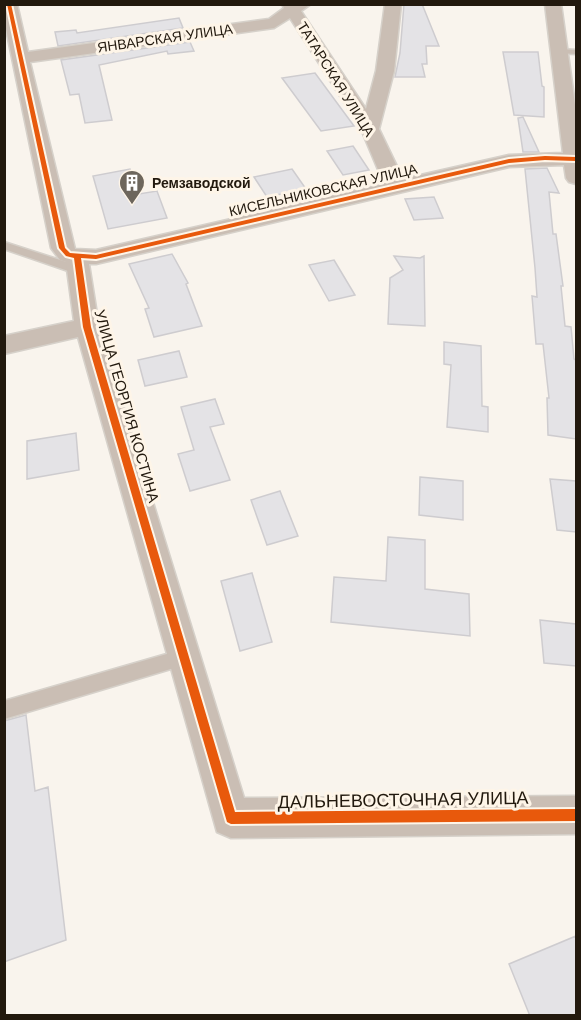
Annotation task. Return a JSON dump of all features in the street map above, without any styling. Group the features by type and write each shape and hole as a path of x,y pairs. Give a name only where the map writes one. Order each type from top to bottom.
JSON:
{"street":[{"path":"370,129 385,71 393,4"},
{"path":"553,4 568,52 575,165"},
{"name":"ТАТАРСКАЯ УЛИЦА","path":"295,6 370,129 396,187"},
{"name":"ЯНВАРСКАЯ УЛИЦА","path":"21,58 274,23 295,6"},
{"path":"9,20 21,58 22,100 62,248 78,263"},
{"name":"КИСЕЛЬНИКОВСКАЯ УЛИЦА","path":"78,263 96,256 509,161 544,158 575,165"},
{"name":"УЛИЦА ГЕОРГИЯ КОСТИНА","path":"78,263 87,327 231,818"},
{"path":"4,345 87,327"},
{"name":"ДАЛЬНЕВОСТОЧНАЯ УЛИЦА","path":"231,818 576,815"}],"lane":[{"path":"4,245 78,263"},
{"path":"4,710 184,657"}],"building":[{"path":"404,4 422,4 439,46 426,46 427,64 422,64 425,77 395,77 400,53"},
{"path":"179,18 183,28 58,46 55,32 76,30 77,33"},
{"path":"190,42 194,51 168,54 167,51 99,65 112,120 85,123 79,94 70,95 61,60"},
{"path":"503,52 538,52 542,86 544,87 544,117 514,115"},
{"path":"315,73 354,126 321,131 282,78"},
{"path":"523,117 539,152 523,152 518,118"},
{"path":"353,146 369,170 343,175 327,151"},
{"path":"547,168 559,193 549,192 553,234 556,234 563,286 561,286 565,326 571,327 574,359 576,360 576,439 548,435 547,398 549,398 543,344 536,344 532,296 537,297 525,169"},
{"name":"Ремзаводской","path":"130,169 139,194 157,191 167,218 108,229 93,176"},
{"path":"292,169 306,189 267,197 254,177"},
{"path":"434,197 443,218 414,220 405,199"},
{"path":"172,254 188,283 186,284 202,326 154,337 145,309 149,308 129,264"},
{"path":"394,256 420,258 424,256 425,326 388,324 390,278 403,270"},
{"path":"334,260 355,295 329,301 309,265"},
{"path":"444,342 481,346 482,406 488,407 488,432 447,427 451,365 444,364"},
{"path":"179,351 187,377 145,386 138,360"},
{"path":"215,399 224,424 210,427 230,480 190,491 178,454 194,450 181,407"},
{"path":"76,433 79,470 27,479 27,441"},
{"path":"420,477 463,481 463,520 419,515"},
{"path":"550,479 576,481 576,532 557,530"},
{"path":"280,491 298,536 267,545 251,500"},
{"path":"388,537 425,540 425,589 469,594 470,636 331,622 334,577 386,581"},
{"path":"252,573 272,642 240,651 221,581"},
{"path":"540,620 576,624 576,666 544,663"},
{"path":"26,715 35,791 48,787 66,940 4,962 4,721"},
{"path":"576,936 576,1016 530,1016 509,964"}],"cycle path":[{"path":"9,4 62,248 68,255 77,256 87,327 231,818 576,815"},
{"path":"77,256 96,257 509,161 545,158 576,159"}],"place":[{"name":"Ремзаводской","path":"132,206"}]}
